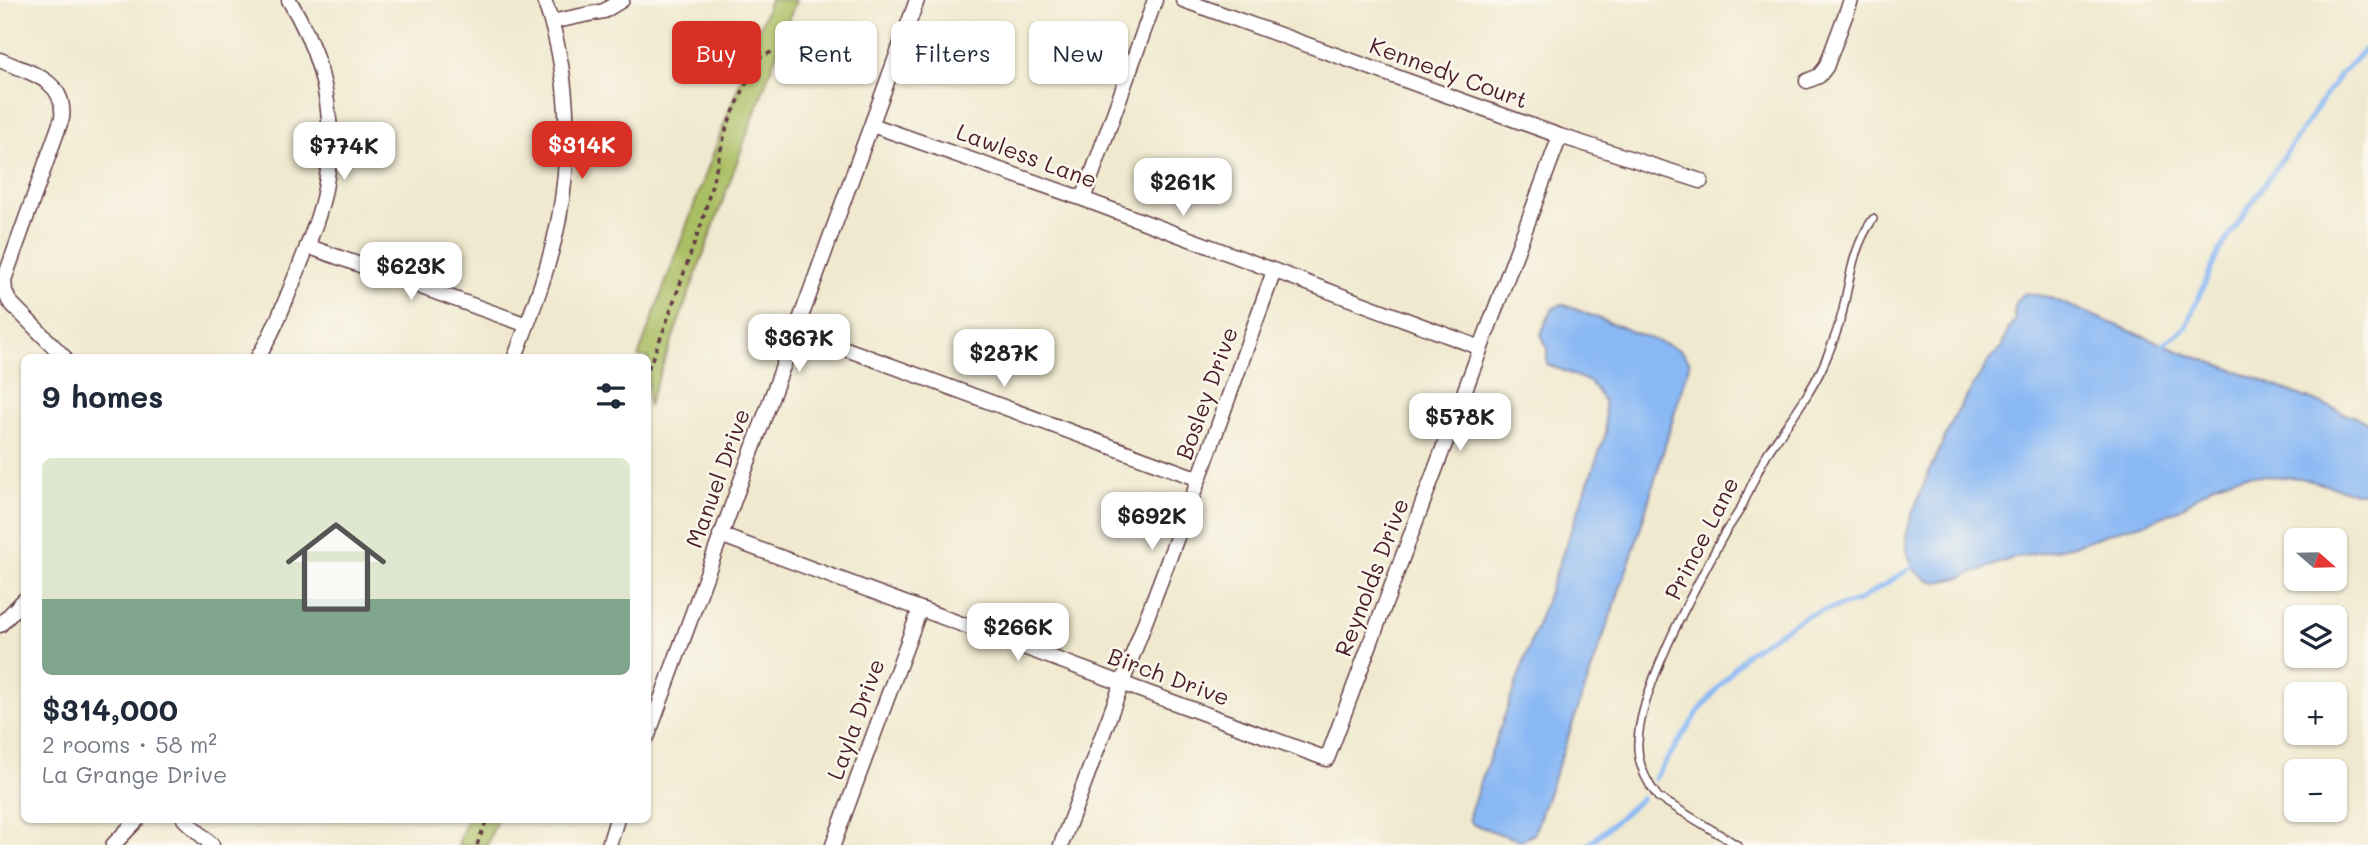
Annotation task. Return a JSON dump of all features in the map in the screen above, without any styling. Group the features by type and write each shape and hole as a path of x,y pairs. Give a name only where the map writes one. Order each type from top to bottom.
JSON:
{"street":[{"path":"260,354 283,308 307,246 325,190 330,141 327,97 318,62 303,23 289,0"},
{"path":"516,354 556,232 565,178 564,91 551,22 544,0"},
{"path":"551,22 604,11 622,0"},
{"name":"Manuel Drive","path":"651,727 917,0"},
{"path":"1083,199 1155,0"},
{"name":"Kennedy Court","path":"1183,0 1560,136 1701,181"},
{"path":"1807,81 1819,76 1826,67 1852,0"},
{"path":"0,60 46,81 55,87 61,96 62,118 4,280 9,301 61,354"},
{"name":"Lawless Lane","path":"872,125 1083,199 1481,348"},
{"name":"Reynolds Drive","path":"1327,759 1560,136"},
{"path":"307,246 527,325"},
{"name":"Bosley Drive","path":"1061,845 1274,271"},
{"path":"797,331 1199,479"},
{"name":"Birch Drive","path":"720,535 1327,759"},
{"path":"3,615 21,602"},
{"name":"Layla Drive","path":"833,845 920,608"},
{"path":"113,845 134,823"},
{"path":"188,823 212,845"},
{"path":"609,845 616,823"}],"lane":[{"name":"Prince Lane","path":"1737,845 1658,797 1651,789 1638,750 1640,724 1661,662 1710,561 1742,506 1753,477 1817,379 1842,315 1856,253 1863,234 1873,219"}],"path":[{"path":"651,362 703,219 727,126 760,57 772,52 884,89"},
{"path":"477,845 485,823"}],"green space":[{"path":"770,0 796,0 788,21 775,21 775,58 651,398 651,354 639,354 739,84 761,84 761,24"},
{"path":"466,823 495,823 487,845 458,845"}],"water":[{"path":"2025,293 2048,297 2184,353 2368,422 2368,492 2356,493 2300,478 2246,475 2235,477 2215,484 2178,510 2147,523 2069,547 2010,559 1963,577 1938,582 1928,580 1916,572 1908,555 1906,537 1911,517 1956,414 1992,356 2001,348 2008,329 2015,320 2015,305"},
{"path":"1562,304 1680,350 1690,362 1635,546 1534,834 1521,841 1472,824 1469,819 1470,812 1606,433 1604,401 1590,382 1547,364 1547,348 1541,334 1552,309"}],"waterway":[{"path":"2160,347 2185,328 2219,251 2339,76 2368,46"},
{"path":"1655,778 1699,711 1747,653 1805,616 1858,601 1917,562"},
{"path":"1588,845 1642,798"}]}
